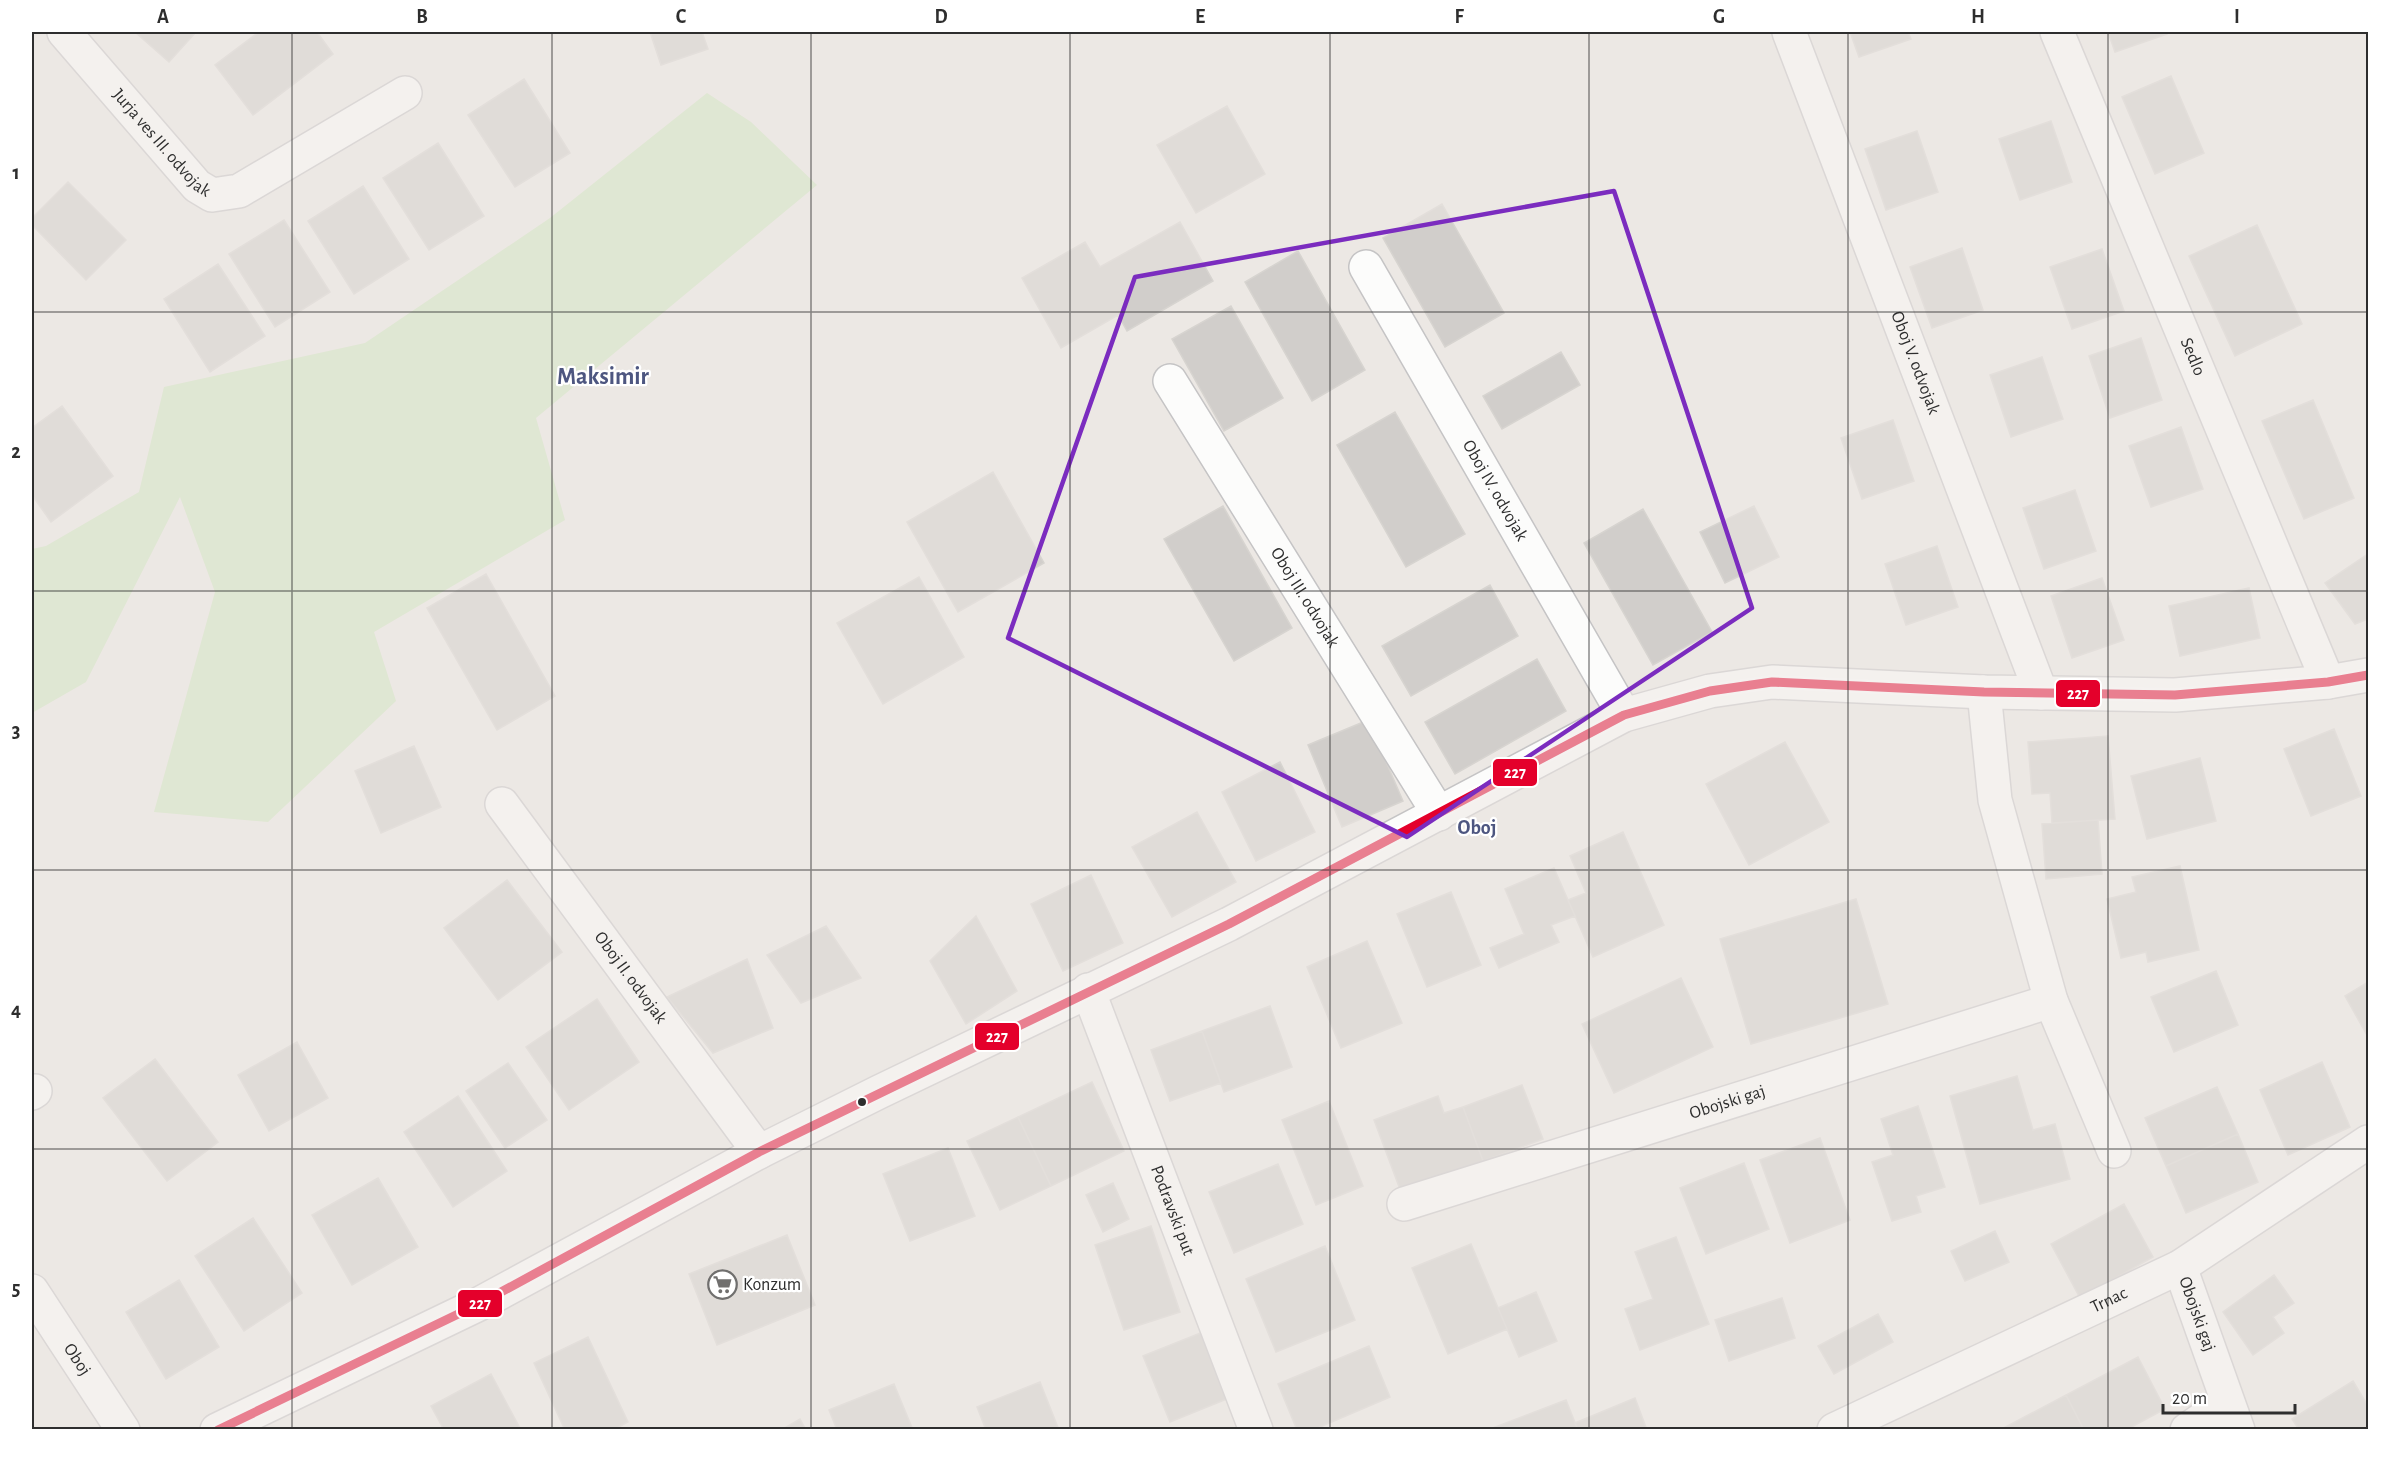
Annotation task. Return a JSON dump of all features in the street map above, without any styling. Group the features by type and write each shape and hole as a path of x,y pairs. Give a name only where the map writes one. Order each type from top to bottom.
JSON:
{"street":[{"name":"Jurja ves III. odvojak","path":"64,32 197,186 212,195 239,191 405,93"},
{"name":"Oboj V. odvojak","path":"1789,32 2041,693"},
{"name":"Sedlo","path":"2057,32 2328,682"},
{"name":"Oboj IV. odvojak","path":"1366,267 1624,715"},
{"name":"Oboj III. odvojak","path":"1170,381 1438,814"},
{"path":"217,1430 479,1304 759,1152 1088,990 1229,924 1624,715 1710,691 1772,682 1984,692 2175,695 2328,682 2368,675"},
{"path":"1984,692 1995,800 2051,1001 2114,1151"},
{"name":"Oboj II. odvojak","path":"502,804 759,1152"},
{"name":"Podravski put","path":"1088,990 1256,1430"},
{"name":"Obojski gaj","path":"1404,1204 2051,1001"},
{"name":"Trnac","path":"1834,1430 2180,1267 2368,1142"},
{"name":"Obojski gaj","path":"2180,1267 2233,1416"},
{"name":"Oboj","path":"32,1291 123,1430"},
{"path":"2187,1430 2233,1416"}],"highlighted area":[{"path":"1614,191 1752,608 1407,837 1008,638 1135,277"}],"green space":[{"path":"707,93 751,122 817,185 536,418 565,520 374,632 396,701 268,822 154,812 215,592 180,497 86,682 32,713 32,549 46,546 139,492 164,387 365,343 550,218"}],"building":[{"path":"135,32 196,32 169,62"},
{"path":"259,32 317,32 333,54 253,115 215,65"},
{"path":"650,32 702,32 708,49 661,65"},
{"path":"1850,32 1908,32 1911,39 1859,57"},
{"path":"2108,32 2166,32 2167,34 2115,52"},
{"path":"2171,76 2204,153 2155,174 2122,97"},
{"path":"524,79 570,153 515,187 468,115"},
{"path":"1227,106 1265,174 1196,213 1157,145"},
{"path":"2051,121 2072,182 2020,200 1999,139"},
{"path":"1917,131 1938,192 1886,210 1865,149"},
{"path":"438,143 484,216 429,250 383,178"},
{"path":"68,182 126,240 86,280 32,225 32,218"},
{"path":"363,186 409,259 354,294 308,221"},
{"path":"1442,204 1504,313 1445,347 1383,238"},
{"path":"284,220 330,292 275,327 229,254"},
{"path":"1180,222 1213,281 1127,331 1118,315 1061,348 1022,278 1085,242 1100,267"},
{"path":"2257,225 2302,324 2235,356 2189,256"},
{"path":"1962,248 1983,310 1932,328 1910,267"},
{"path":"2102,249 2124,311 2072,329 2050,267"},
{"path":"1298,251 1365,370 1312,401 1245,282"},
{"path":"218,264 265,336 210,372 164,299"},
{"path":"1231,306 1283,398 1224,431 1172,339"},
{"path":"2141,338 2162,400 2110,418 2089,356"},
{"path":"1561,352 1580,385 1502,429 1483,396"},
{"path":"2042,357 2063,419 2011,437 1990,375"},
{"path":"2313,400 2354,498 2304,519 2262,421"},
{"path":"62,406 113,476 51,522 32,495 32,428"},
{"path":"1395,412 1465,534 1406,567 1337,445"},
{"path":"1893,420 1914,481 1862,499 1841,438"},
{"path":"2181,427 2203,489 2151,507 2129,446"},
{"path":"993,472 1044,563 958,612 907,522"},
{"path":"2075,490 2096,551 2044,569 2023,508"},
{"path":"1223,506 1292,628 1234,661 1164,539"},
{"path":"1754,506 1779,557 1725,583 1700,532"},
{"path":"1643,509 1712,632 1653,665 1584,543"},
{"path":"1937,546 1958,607 1906,625 1885,564"},
{"path":"2368,554 2368,619 2355,624 2325,583"},
{"path":"486,574 555,696 497,730 427,608"},
{"path":"919,577 964,657 883,704 837,623"},
{"path":"2102,578 2124,640 2072,658 2051,596"},
{"path":"1490,585 1518,636 1411,696 1382,646"},
{"path":"2249,588 2260,638 2180,656 2169,606"},
{"path":"1537,659 1566,711 1455,774 1425,722"},
{"path":"1368,720 1403,801 1342,827 1308,745"},
{"path":"2334,729 2361,796 2311,816 2284,749"},
{"path":"2108,736 2115,819 2052,823 2050,793 2032,794 2028,742"},
{"path":"1785,742 1829,822 1749,865 1706,784"},
{"path":"414,746 441,807 381,833 355,771"},
{"path":"2200,758 2216,821 2147,839 2131,776"},
{"path":"1280,762 1315,832 1256,861 1222,792"},
{"path":"1197,812 1236,882 1172,917 1132,847"},
{"path":"2098,820 2102,874 2046,879 2042,824"},
{"path":"1623,832 1664,925 1593,957 1568,900 1586,893 1570,856"},
{"path":"2180,866 2199,950 2148,962 2146,952 2121,958 2107,899 2136,892 2132,877"},
{"path":"1554,868 1575,916 1551,925 1559,942 1499,968 1490,948 1524,934 1505,889"},
{"path":"1091,875 1123,943 1063,971 1031,904"},
{"path":"507,880 562,952 498,1000 444,928"},
{"path":"1451,892 1481,965 1427,987 1397,914"},
{"path":"1856,899 1888,1004 1751,1044 1720,939"},
{"path":"976,916 1017,991 966,1024 930,961"},
{"path":"826,926 861,978 801,1003 767,955"},
{"path":"1367,941 1402,1023 1341,1048 1307,967"},
{"path":"747,959 773,1028 713,1053 667,997"},
{"path":"2216,971 2238,1025 2174,1052 2151,997"},
{"path":"1681,978 1713,1047 1614,1093 1582,1024"},
{"path":"2368,982 2368,1037 2345,996"},
{"path":"597,999 639,1062 569,1110 526,1047"},
{"path":"1270,1006 1292,1067 1224,1092 1202,1031"},
{"path":"1202,1031 1221,1083 1170,1101 1151,1050"},
{"path":"297,1042 328,1098 269,1131 238,1075"},
{"path":"155,1059 218,1142 167,1181 103,1098"},
{"path":"2322,1062 2350,1127 2288,1155 2260,1090"},
{"path":"508,1063 547,1120 505,1148 466,1091"},
{"path":"2017,1076 2033,1130 2055,1124 2070,1179 1980,1204 1950,1096"},
{"path":"1092,1082 1124,1151 1051,1186 1018,1117"},
{"path":"1522,1085 1543,1139 1483,1161 1463,1107"},
{"path":"2217,1087 2238,1134 2166,1166 2145,1118"},
{"path":"458,1096 507,1171 453,1207 404,1132"},
{"path":"1438,1096 1444,1113 1463,1107 1483,1161 1401,1192 1374,1120"},
{"path":"1329,1101 1363,1186 1316,1205 1282,1120"},
{"path":"1918,1106 1945,1187 1916,1196 1921,1212 1892,1221 1872,1162 1893,1155 1881,1119"},
{"path":"1018,1117 1051,1186 1000,1210 967,1141"},
{"path":"2238,1134 2258,1182 2186,1213 2166,1166"},
{"path":"1820,1138 1850,1220 1790,1243 1760,1160"},
{"path":"948,1148 975,1216 910,1241 883,1174"},
{"path":"1744,1163 1769,1229 1706,1254 1680,1188"},
{"path":"1278,1164 1303,1224 1234,1253 1209,1192"},
{"path":"378,1178 418,1247 352,1285 312,1215"},
{"path":"1113,1183 1129,1219 1103,1232 1086,1195"},
{"path":"2124,1204 2153,1257 2080,1298 2051,1244"},
{"path":"253,1218 302,1293 244,1331 195,1256"},
{"path":"1151,1226 1180,1312 1124,1330 1095,1245"},
{"path":"1995,1231 2009,1262 1965,1281 1951,1251"},
{"path":"787,1235 815,1305 717,1345 689,1274"},
{"path":"1676,1237 1709,1324 1640,1350 1625,1309 1653,1299 1635,1252"},
{"path":"1471,1244 1507,1329 1448,1354 1412,1268"},
{"path":"1325,1246 1355,1320 1276,1352 1246,1279"},
{"path":"2274,1275 2294,1303 2273,1317 2284,1333 2253,1355 2223,1312"},
{"path":"179,1280 219,1347 166,1379 126,1312"},
{"path":"1536,1292 1557,1341 1519,1357 1498,1308"},
{"path":"1782,1298 1795,1338 1729,1361 1715,1320"},
{"path":"1878,1314 1893,1342 1834,1374 1818,1346"},
{"path":"1208,1330 1234,1396 1170,1422 1143,1356"},
{"path":"588,1337 628,1422 613,1430 565,1430 534,1363"},
{"path":"1369,1346 1390,1397 1313,1430 1297,1430 1278,1384"},
{"path":"2138,1357 2165,1409 2126,1430 2084,1430 2066,1395"},
{"path":"491,1374 521,1430 444,1430 431,1406"},
{"path":"2353,1381 2368,1406 2368,1430 2299,1430 2292,1419"},
{"path":"1040,1382 1059,1430 986,1430 977,1407"},
{"path":"894,1384 913,1430 837,1430 829,1410"},
{"path":"2066,1395 2084,1430 2000,1430"},
{"path":"1635,1398 1647,1430 1578,1430 1575,1423"},
{"path":"1566,1400 1578,1430 1490,1429"},
{"path":"800,1419 806,1430 781,1430"}],"transit line":[{"name":"227","path":"218,1430 479,1304 759,1152 1229,924 1624,715 1710,691 1772,682 1984,692 2175,695 2328,682 2368,675"}],"place":[{"name":"Konzum","path":"722,1285"}],"district":[{"name":"Maksimir","path":"603,377"},
{"name":"Oboj","path":"1477,828"}]}
